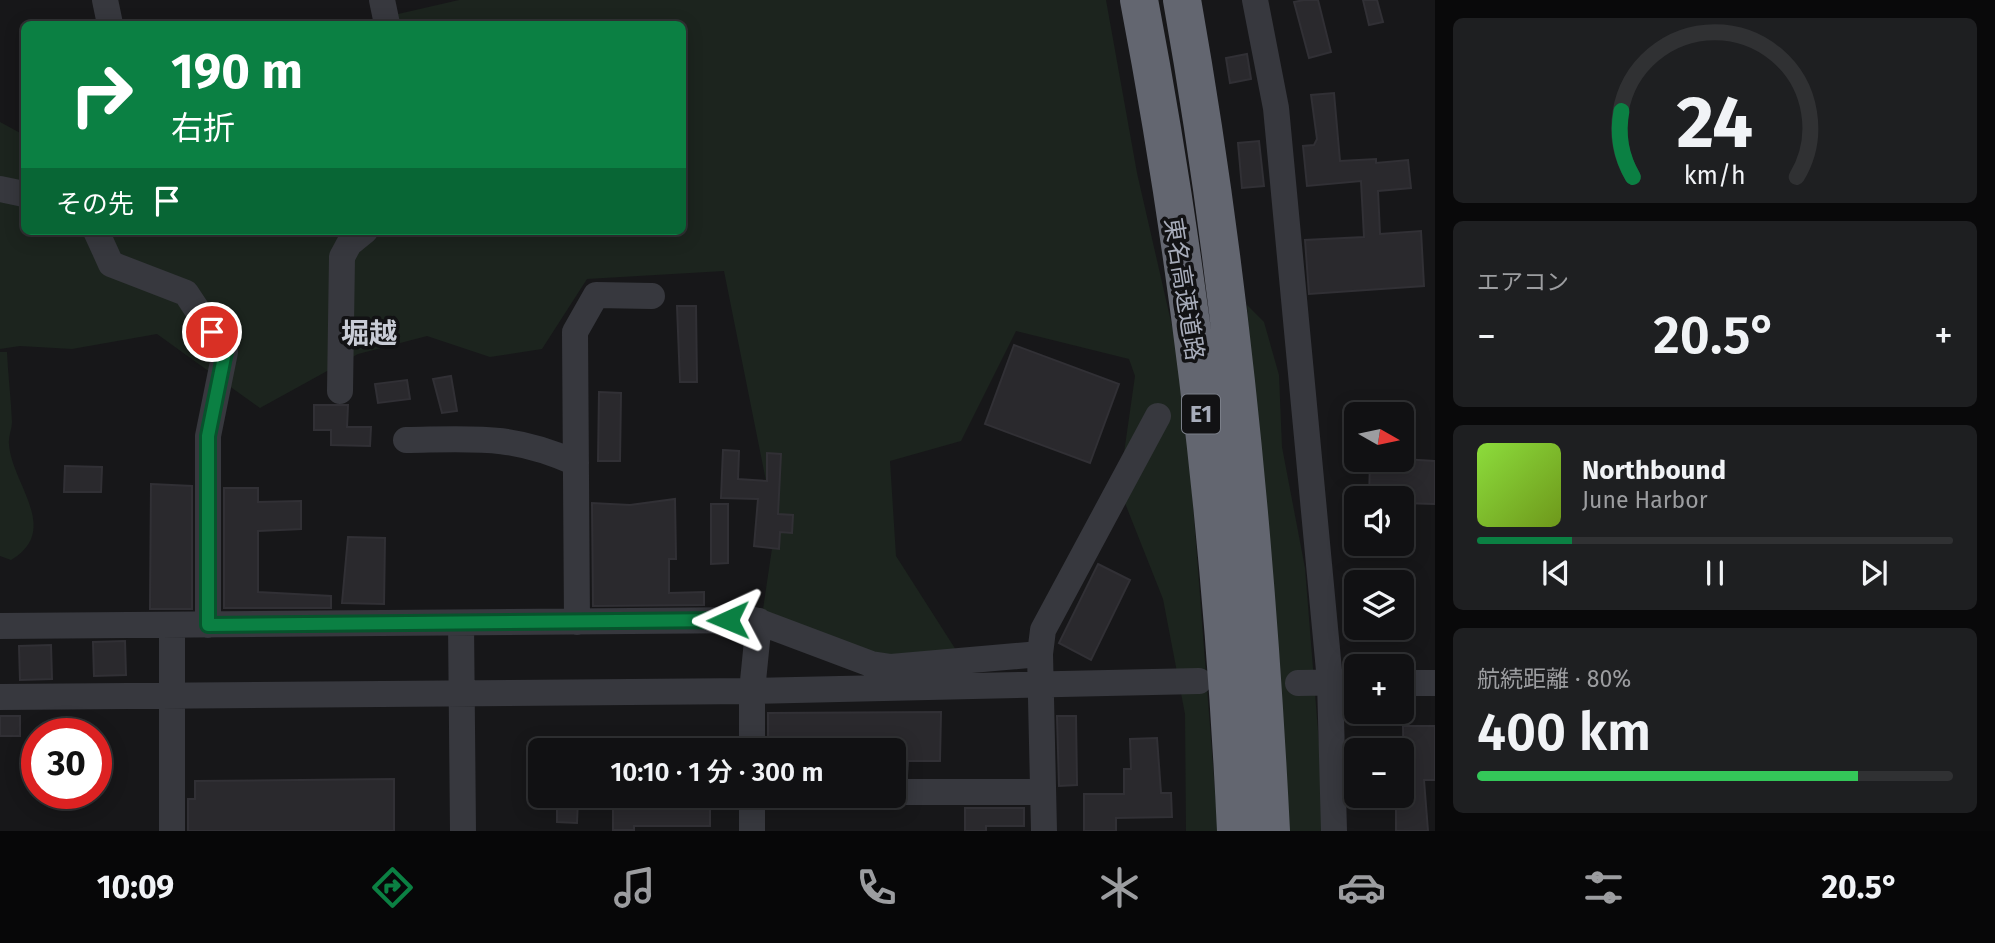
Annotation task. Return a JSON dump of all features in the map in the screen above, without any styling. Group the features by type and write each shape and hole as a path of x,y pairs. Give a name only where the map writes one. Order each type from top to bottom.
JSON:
{"highway":[{"name":"東名高速道路","path":"1139,0 1197,373 1231,732 1236,831"},
{"name":"東名高速道路","path":"1182,0 1225,277 1248,486 1271,831"}],"street":[{"path":"104,0 109,21"},
{"path":"382,0 386,21"},
{"path":"1255,0 1276,108 1343,681 1334,831"},
{"path":"0,189 21,193"},
{"path":"98,235 111,264 186,293 225,352 208,436 208,625"},
{"path":"340,391 342,257 349,244 360,235"},
{"path":"577,622 575,332 596,295 652,296"},
{"path":"1044,831 1040,654 1043,630 1158,416"},
{"path":"406,440 513,440 543,448 576,463"},
{"path":"0,626 759,621 871,664 891,667 1040,654"},
{"path":"752,738 752,691 759,621"},
{"path":"461,623 463,831"},
{"path":"172,625 172,831"},
{"path":"0,697 752,691 1199,681"},
{"path":"1298,683 1343,681"},
{"path":"1414,682 1435,683"},
{"path":"906,792 1043,792"},
{"path":"752,808 752,831"}],"shaded area":[{"path":"459,0 1106,0 1137,173 1183,374 1218,831 1186,831 1185,714 1163,599 1119,488 1135,376 1129,359 1016,331 961,441 890,461 896,556 963,661 908,666 762,616 779,501 767,454 766,481 724,271 587,279 542,349 490,357 427,336 358,354 260,408 157,334 72,349 20,346 0,349 0,122 21,133 21,235 686,235 686,21 386,21 385,17"},
{"path":"1247,305 1264,322 1279,375 1282,447 1305,568 1326,831 1288,831"},
{"path":"0,352 7,352 12,422 9,441 12,459 33,520 32,535 26,548 11,560 0,556"}],"building":[{"path":"1318,0 1331,52 1309,58 1294,2"},
{"path":"1363,0 1377,0 1383,22 1369,25"},
{"path":"1247,54 1251,79 1230,83 1226,58"},
{"path":"1334,93 1340,161 1376,159 1376,163 1408,160 1411,188 1378,191 1380,234 1421,231 1424,286 1309,294 1305,240 1364,237 1361,181 1307,186 1303,146 1314,145 1317,139 1311,95"},
{"path":"1259,141 1264,186 1242,188 1238,143"},
{"path":"677,306 696,306 697,382 680,382"},
{"path":"1014,345 1119,384 1090,463 985,424"},
{"path":"451,376 457,411 442,413 433,379"},
{"path":"407,380 410,399 378,403 375,384"},
{"path":"599,392 621,393 620,461 598,461"},
{"path":"314,405 348,405 347,427 371,427 370,446 331,445 331,430 314,430"},
{"path":"723,450 739,451 738,479 767,481 767,453 781,454 778,514 793,515 792,533 780,532 779,549 754,546 758,499 721,498"},
{"path":"1414,460 1435,461 1435,504 1414,503 1414,486 1369,486 1370,472 1414,472"},
{"path":"65,466 102,467 101,492 64,492"},
{"path":"151,484 192,486 192,609 150,609"},
{"path":"224,488 258,488 258,502 301,501 301,529 258,531 258,592 331,596 331,608 224,608"},
{"path":"675,499 676,559 669,559 669,593 704,592 704,605 593,606 592,503 630,505"},
{"path":"711,504 728,504 728,563 711,564"},
{"path":"348,537 385,538 384,604 342,603"},
{"path":"1098,564 1130,580 1091,660 1059,643"},
{"path":"125,641 126,675 94,676 93,642"},
{"path":"51,645 52,679 20,680 19,646"},
{"path":"941,712 940,761 908,761 906,776 906,738 768,738 768,713"},
{"path":"0,716 20,716 20,736 0,736"},
{"path":"1057,716 1076,716 1077,785 1059,786"},
{"path":"1403,726 1435,726 1435,780 1424,780 1428,831 1396,831 1396,808 1414,808 1414,738 1403,738"},
{"path":"1157,738 1161,793 1171,793 1172,817 1116,818 1116,831 1084,831 1084,794 1124,794 1124,769 1131,769 1130,739"},
{"path":"394,779 394,831 188,831 188,799 195,799 195,781"},
{"path":"557,808 578,808 577,823 557,822"},
{"path":"613,808 710,808 710,826 634,826 634,830 613,830"},
{"path":"965,808 1024,808 1024,826 986,826 986,831 965,831"}],"district":[{"name":"堀越","path":"369,333"}],"route":[{"path":"212,332 225,352 222,381 208,436 208,625 728,620"}]}
